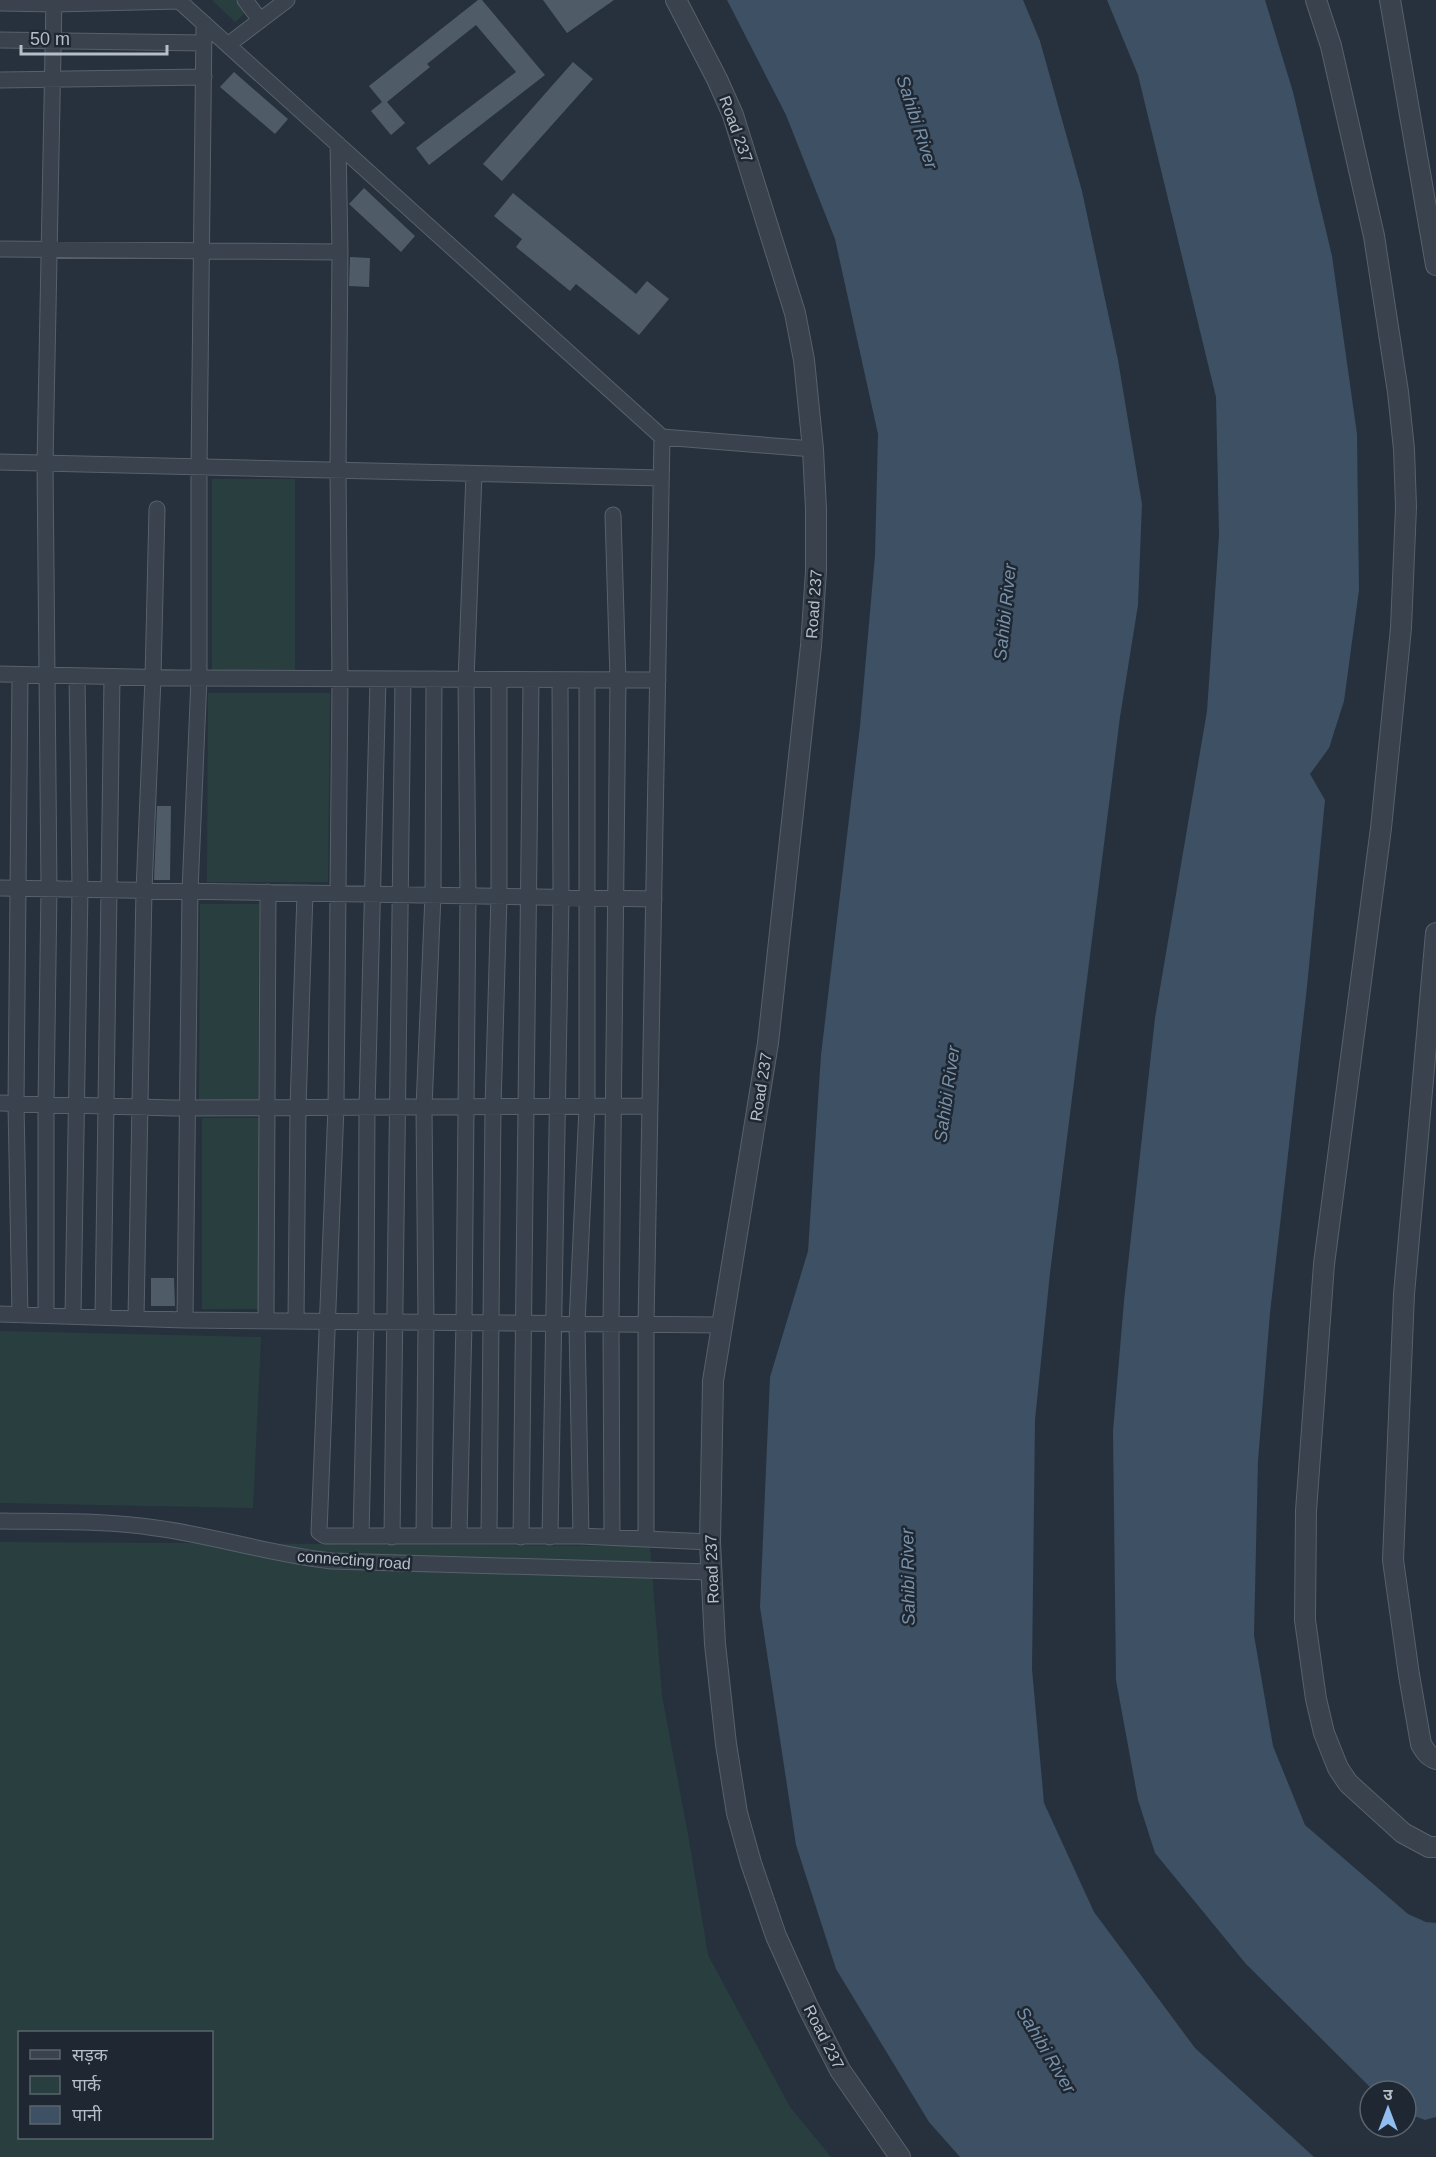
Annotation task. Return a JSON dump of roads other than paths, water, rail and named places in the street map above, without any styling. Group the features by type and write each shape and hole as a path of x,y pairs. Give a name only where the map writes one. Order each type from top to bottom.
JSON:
{"street":[{"path":"245,0 260,20"},
{"path":"229,44 287,0"},
{"name":"Road 237","path":"676,0 733,115 795,313 804,360 813,449 816,509 816,571 810,658 768,1043 713,1381 710,1542 715,1644 726,1744 737,1813 776,1936 840,2070 900,2157"},
{"path":"1316,0 1330,46 1374,236 1399,403 1404,449 1406,507 1401,628 1381,828 1324,1264 1306,1511 1305,1620 1316,1699 1324,1733 1338,1768 1348,1783 1403,1833 1429,1847 1436,1847"},
{"path":"1390,0 1436,265"},
{"path":"8,2 179,1 662,437 813,449"},
{"path":"46,1315 49,888 45,463 54,2"},
{"path":"185,1320 190,891 199,678 204,23"},
{"path":"0,40 204,43"},
{"path":"0,80 204,77"},
{"path":"338,144 340,679 336,1107 318,1528 320,1534 325,1536 581,1536 710,1542"},
{"path":"0,249 340,252"},
{"path":"646,1538 646,1325 662,437"},
{"path":"0,462 662,478"},
{"path":"459,1535 464,1323 468,896 466,680 474,474"},
{"path":"136,1318 144,890 157,509"},
{"path":"612,1537 611,1325 618,680 613,515"},
{"path":"0,675 153,678 658,680"},
{"path":"20,675 16,1104 20,1315"},
{"path":"73,1316 80,889 77,676"},
{"path":"103,1317 112,677"},
{"path":"361,1536 371,894 378,679"},
{"path":"392,1537 403,679"},
{"path":"424,1535 426,1322 424,1107 433,895 434,679"},
{"path":"489,1536 493,1107 499,896 499,680"},
{"path":"521,1537 531,680"},
{"path":"550,1537 561,898 560,680"},
{"path":"581,1536 577,1324 587,1107 587,680"},
{"path":"0,888 654,899"},
{"path":"266,1320 268,892"},
{"path":"296,1321 298,1107 305,892"},
{"path":"1436,933 1404,1294 1393,1560 1421,1744 1424,1751 1436,1759"},
{"path":"0,1103 187,1108 650,1106"},
{"path":"0,1314 185,1320 721,1325"},
{"name":"connecting road","path":"0,1521 111,1524 156,1528 294,1557 332,1561 711,1572"}],"water":[{"name":"Sahibi River","path":"727,0 1023,0 1040,41 1082,191 1118,360 1142,504 1138,605 1120,717 1050,1273 1035,1420 1032,1669 1044,1803 1094,1912 1195,2048 1314,2157 960,2157 929,2122 836,1969 796,1845 760,1607 770,1377 808,1251 821,1055 860,726 875,555 878,434 835,239 786,115"},
{"path":"1107,0 1265,0 1293,92 1332,256 1357,434 1359,590 1344,701 1329,748 1310,774 1325,800 1307,987 1270,1313 1258,1461 1254,1635 1273,1746 1305,1825 1408,1914 1426,1922 1436,1923 1436,2117 1425,2120 1418,2117 1418,2079 1362,2079 1246,1964 1155,1853 1138,1800 1116,1680 1113,1431 1124,1301 1155,1018 1207,711 1219,535 1216,397 1138,75"}]}
